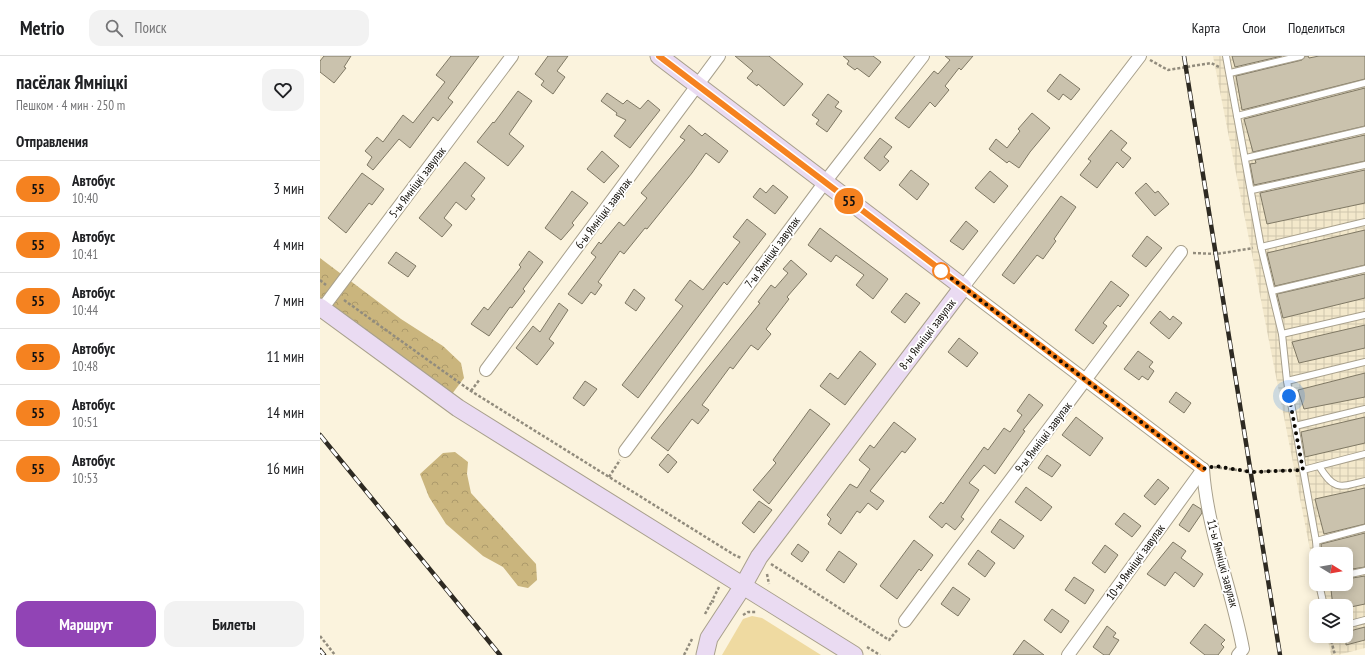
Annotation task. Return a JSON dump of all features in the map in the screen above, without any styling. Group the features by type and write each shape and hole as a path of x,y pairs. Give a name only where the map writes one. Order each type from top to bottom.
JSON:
{"main road":[{"path":"659,56 963,287"},
{"name":"8-ы Ямніцкі завулак","path":"705,655 709,638 744,586 963,287"},
{"path":"321,308 458,408 854,655"}],"street":[{"name":"5-ы Ямніцкі завулак","path":"321,308 512,56"},
{"name":"6-ы Ямніцкі завулак","path":"486,370 719,56"},
{"name":"7-ы Ямніцкі завулак","path":"625,451 825,182 923,56"},
{"name":"8-ы Ямніцкі завулак","path":"963,287 1140,56"},
{"name":"9-ы Ямніцкі завулак","path":"905,621 1180,252"},
{"path":"963,287 1203,469"},
{"name":"11-ы Ямніцкі завулак","path":"1203,469 1204,495 1237,617 1242,653"},
{"name":"10-ы Ямніцкі завулак","path":"1068,655 1203,469"}],"lane":[{"path":"1226,56 1252,190 1261,247 1282,334 1287,381 1316,547"},
{"path":"1230,73 1301,56"},
{"path":"1237,116 1365,84"},
{"path":"1246,158 1365,130"},
{"path":"1252,190 1365,165"},
{"path":"1261,247 1365,222"},
{"path":"1272,291 1365,269"},
{"path":"1282,334 1365,315"},
{"path":"1287,381 1365,362"},
{"path":"1295,426 1365,409"},
{"path":"1303,470 1365,454"},
{"path":"1319,466 1329,482 1336,486 1348,486 1365,481"},
{"path":"1316,541 1365,528"},
{"path":"1353,573 1365,570"},
{"path":"1353,623 1365,620"}],"path":[{"path":"1145,56 1168,70 1211,63 1230,73"},
{"path":"1180,252 1216,254 1261,247"},
{"path":"320,280 334,292 471,391 736,556"},
{"path":"609,477 625,451"},
{"path":"1203,469 1215,466 1252,472 1303,470"},
{"path":"764,560 889,640"},
{"path":"739,617 748,612 758,612"},
{"path":"320,636 335,655"},
{"path":"1332,643 1335,655"}],"shaded area":[{"path":"1213,56 1365,56 1365,648 1338,655 1331,655 1328,643 1353,643 1353,599 1320,599 1318,591 1353,591 1353,547 1310,547"},
{"path":"752,616 762,618 821,655 722,655 743,619"}],"green space":[{"path":"320,258 401,319 443,346 461,363 464,378 452,394 320,305"},
{"path":"455,452 468,462 467,474 471,493 536,564 537,580 528,588 518,586 503,567 483,556 446,524 429,497 420,474 443,453"}],"building":[{"path":"324,56 351,56 344,67 346,68 334,83 320,72 320,61"},
{"path":"451,56 479,56 448,98 453,102 438,121 433,117 410,148 399,139 373,170 367,165 372,157 365,151 377,137 383,142 403,115 413,123 445,82 436,75"},
{"path":"548,56 568,56 557,71 565,77 553,94 541,85 544,81 535,74"},
{"path":"735,56 769,56 803,84 784,106 758,84 757,86 747,78 753,71"},
{"path":"843,56 873,56 881,62 869,77 857,68 855,70 847,64 849,61"},
{"path":"945,56 973,56 961,70 959,68 945,86 949,90 935,107 930,102 909,128 895,118 934,71 938,74 950,60"},
{"path":"1232,56 1282,56 1235,67"},
{"path":"1305,56 1308,56 1309,58 1319,56 1365,56 1365,79 1242,110 1236,76 1302,60"},
{"path":"1060,74 1080,89 1071,100 1063,94 1059,100 1047,91"},
{"path":"1365,88 1365,126 1253,152 1244,119"},
{"path":"518,91 532,101 509,134 524,146 508,166 477,142 493,122 494,123"},
{"path":"607,93 623,104 627,100 640,109 648,100 660,110 630,148 614,136 626,120 616,115 617,113 601,101"},
{"path":"828,94 839,102 835,107 842,111 827,132 816,124 819,120 812,115"},
{"path":"1032,113 1050,128 1019,168 1009,161 1007,163 989,149 996,139 1007,148 1020,131 1018,129"},
{"path":"689,125 702,136 705,133 728,151 719,163 706,153 692,173 647,229 645,228 624,254 620,251 598,282 602,285 595,295 591,292 582,304 568,294 596,257 591,253 599,242 601,244 619,222 624,226 647,198 641,193 685,140 680,137"},
{"path":"1111,130 1127,143 1121,150 1131,158 1123,168 1117,162 1097,188 1080,175 1091,161 1088,159"},
{"path":"1365,135 1365,161 1254,185 1250,164 1256,163 1255,160"},
{"path":"880,138 892,147 884,157 889,161 880,171 864,158"},
{"path":"602,151 619,166 604,183 587,169"},
{"path":"465,162 485,178 471,196 475,199 466,210 456,202 444,218 452,225 442,237 419,218"},
{"path":"911,170 929,184 917,200 899,185"},
{"path":"1365,170 1365,203 1267,224 1260,193"},
{"path":"990,171 1008,186 994,203 975,188"},
{"path":"362,173 384,189 372,205 369,203 346,233 328,218"},
{"path":"1146,183 1155,193 1158,191 1169,204 1155,216 1135,193"},
{"path":"773,185 788,197 775,214 753,197 760,188 766,193"},
{"path":"572,191 588,203 572,223 574,225 561,240 545,228"},
{"path":"1061,196 1076,207 1054,239 1056,241 1043,259 1037,255 1014,284 1002,275"},
{"path":"747,219 766,234 727,285 724,282 638,398 622,385 683,306 675,300 690,280 703,290 740,242 733,237"},
{"path":"966,221 978,231 963,250 950,241"},
{"path":"820,228 888,279 873,299 856,285 864,275 836,255 831,262 808,245"},
{"path":"1365,230 1365,265 1275,286 1267,253"},
{"path":"1147,236 1162,248 1146,267 1132,256"},
{"path":"529,251 543,262 523,289 525,291 512,308 510,307 489,336 471,324 484,307 488,310 521,267 519,265"},
{"path":"396,252 416,266 408,277 388,263"},
{"path":"791,260 807,274 787,297 789,299 766,329 771,334 758,350 751,345 733,369 730,367 702,405 709,410 698,424 692,419 668,451 651,438 760,303 758,302 771,285 775,288 788,273 783,269"},
{"path":"1365,274 1365,298 1283,318 1277,294"},
{"path":"1111,281 1129,295 1120,307 1118,305 1103,323 1107,326 1093,344 1075,330"},
{"path":"634,289 645,298 636,311 625,303"},
{"path":"906,293 920,303 905,323 891,312"},
{"path":"559,303 568,310 549,339 554,343 537,365 516,348 533,326 540,332"},
{"path":"1160,311 1170,320 1173,316 1182,323 1169,339 1150,323"},
{"path":"1365,325 1365,348 1299,363 1292,342"},
{"path":"959,338 978,353 967,367 948,352"},
{"path":"860,351 876,364 845,405 820,386 830,373 838,379"},
{"path":"1138,351 1153,362 1149,367 1154,371 1148,380 1142,376 1139,380 1124,369"},
{"path":"1365,373 1365,397 1304,409 1298,390"},
{"path":"585,381 597,389 584,406 573,398"},
{"path":"1176,392 1191,403 1184,413 1169,402"},
{"path":"1029,394 1043,405 1023,430 1025,431 995,474 984,465 969,483 979,490 961,517 964,519 955,530 946,523 942,528 929,517 941,502 943,504 984,447 988,450 1004,428 1010,432 1022,415 1017,411"},
{"path":"810,409 830,424 769,504 753,490 776,463 773,460"},
{"path":"1076,417 1103,438 1090,456 1062,435"},
{"path":"1365,417 1365,443 1305,457 1301,432"},
{"path":"894,422 916,439 905,453 902,451 870,491 884,501 877,510 868,503 860,513 857,511 841,534 828,524 831,519 827,515 850,484 857,488 870,469 859,460 870,445 874,448"},
{"path":"668,454 677,462 668,473 659,465"},
{"path":"1047,455 1061,465 1052,477 1038,468"},
{"path":"1158,479 1169,488 1155,505 1144,496"},
{"path":"1026,487 1052,507 1041,521 1015,502"},
{"path":"1365,488 1365,524 1324,534 1315,499"},
{"path":"759,501 772,510 754,533 742,523"},
{"path":"1193,504 1201,509 1202,513 1189,532 1179,525"},
{"path":"1124,513 1141,526 1132,537 1115,524"},
{"path":"1000,519 1024,536 1014,549 991,532"},
{"path":"1365,533 1365,567 1353,569 1353,547 1321,547 1321,544"},
{"path":"914,540 933,555 921,571 919,569 897,599 880,586"},
{"path":"1173,542 1186,551 1181,558 1203,574 1194,587 1175,572 1165,586 1147,574"},
{"path":"798,544 809,552 802,562 791,554"},
{"path":"1105,545 1118,555 1105,573 1092,563"},
{"path":"978,550 995,563 985,577 968,564"},
{"path":"839,551 857,564 844,583 826,570"},
{"path":"1365,576 1365,604 1353,607 1353,599 1332,599 1331,591 1353,591 1353,578"},
{"path":"1074,577 1094,590 1085,604 1065,590"},
{"path":"953,587 970,599 958,616 941,604"},
{"path":"1052,609 1069,621 1061,633 1044,620"},
{"path":"1205,624 1225,640 1221,644 1224,647 1218,655 1205,655 1190,643"},
{"path":"1107,626 1116,633 1113,637 1119,640 1109,655 1104,655 1093,647"},
{"path":"1365,627 1365,640 1346,645 1346,643 1353,643 1353,630"},
{"path":"1024,640 1044,655 1013,655"}],"railway":[{"path":"1184,56 1280,655"},
{"path":"320,435 500,655"},
{"path":"320,650 324,655"}],"bus line":[{"name":"55","path":"659,56 1203,469"}],"route":[{"path":"941,271 938,268 1203,469 1215,466 1252,472 1303,470 1289,396"}]}
